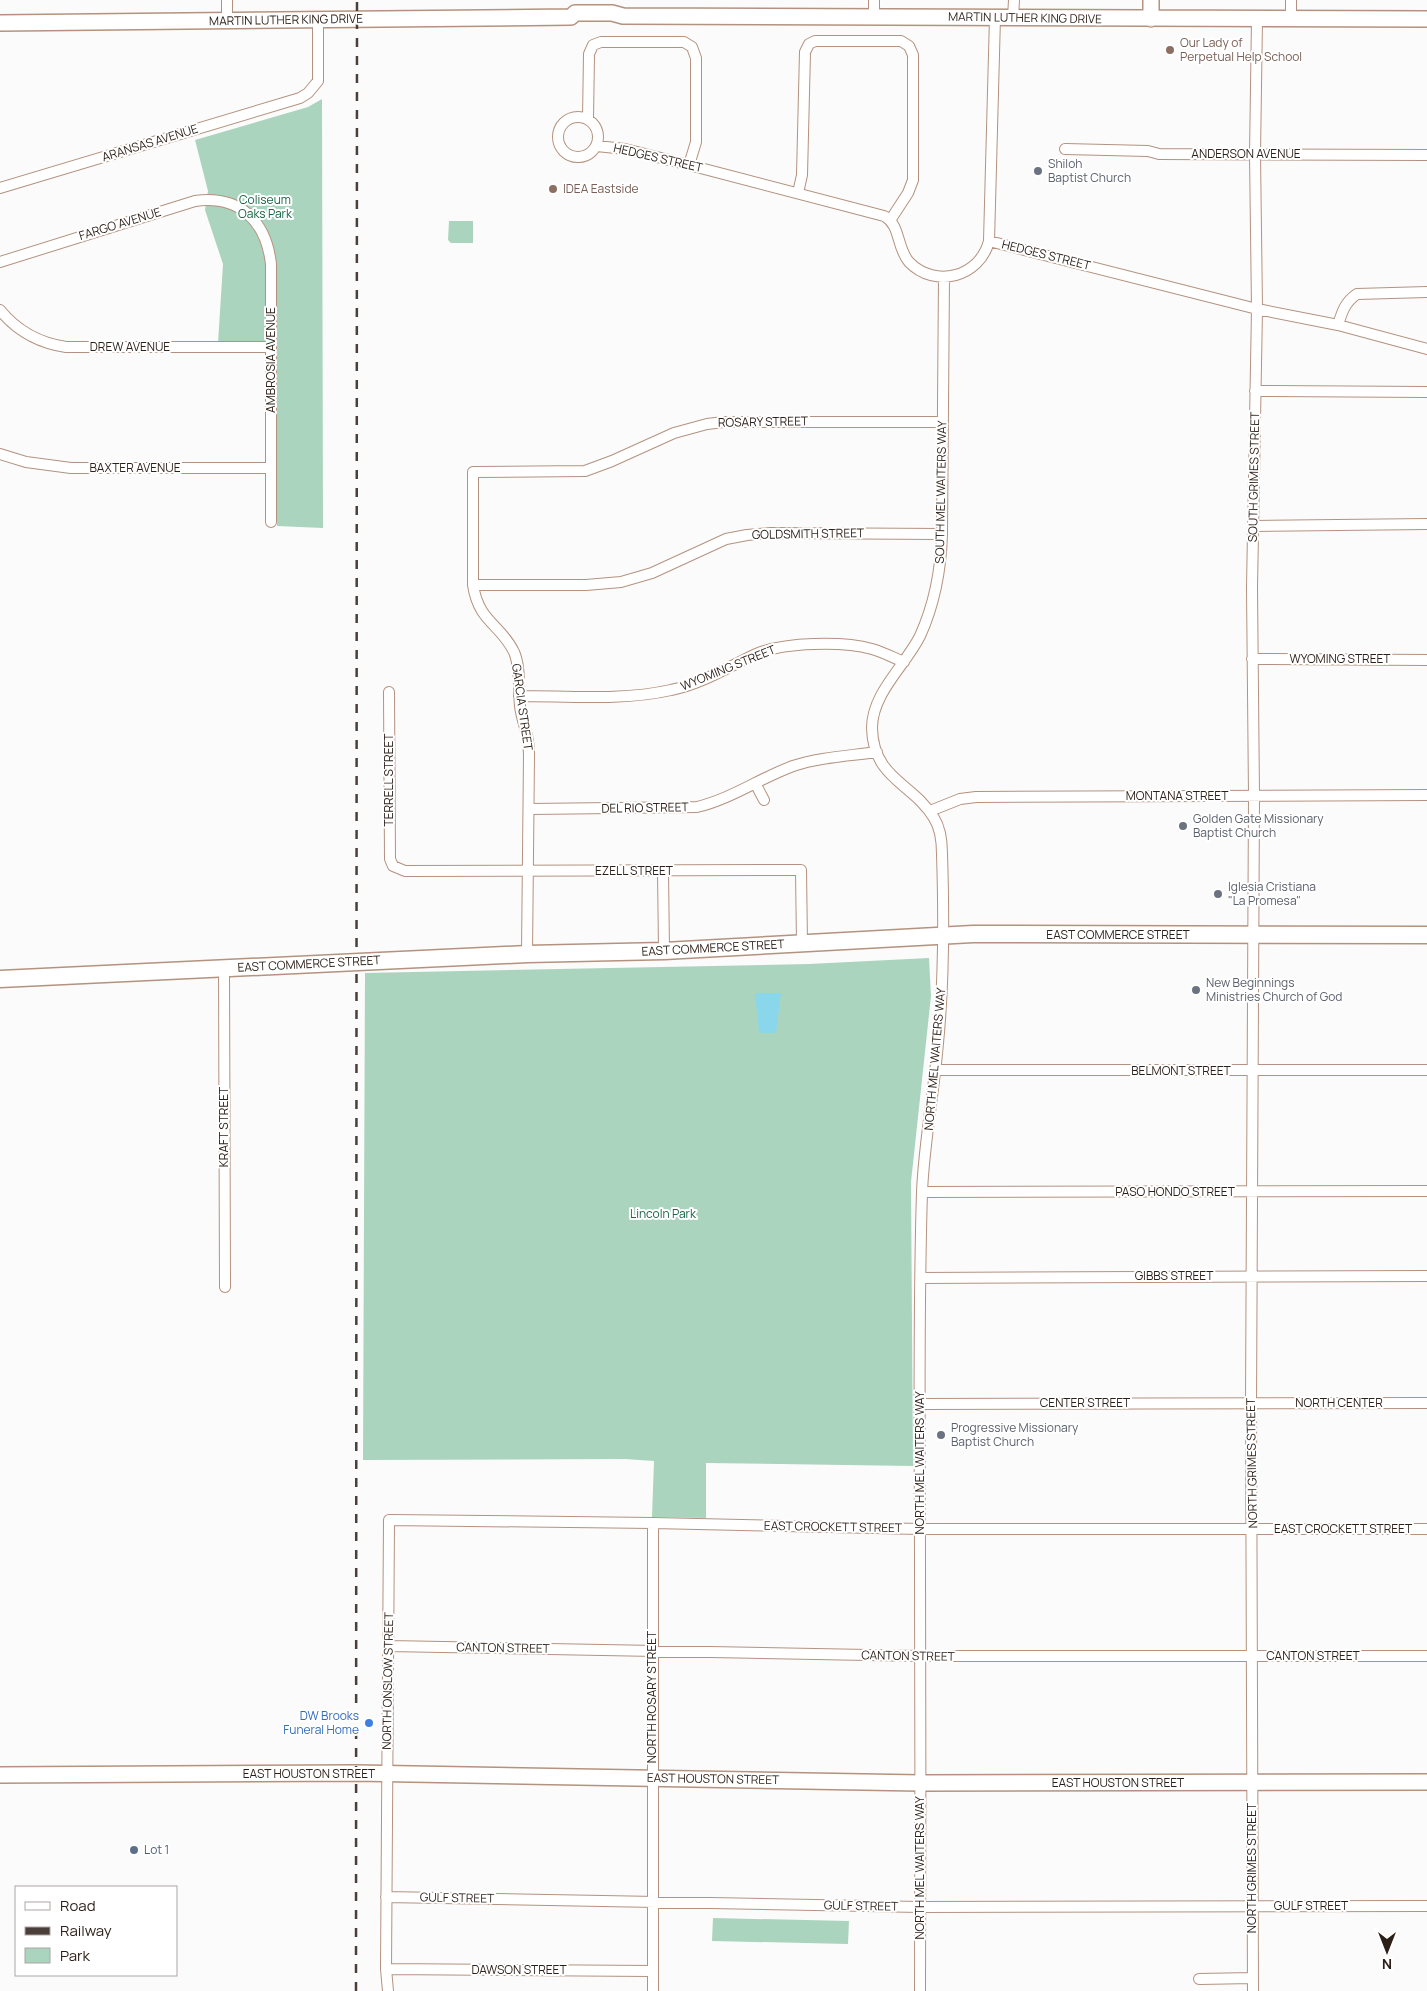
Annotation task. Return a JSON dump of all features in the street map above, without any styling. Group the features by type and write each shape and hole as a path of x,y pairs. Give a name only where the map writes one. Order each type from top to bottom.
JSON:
{"main road":[{"path":"1151,19 1152,0"},
{"name":"MARTIN LUTHER KING DRIVE","path":"0,23 571,17 575,13 612,13 623,16 1427,19"},
{"name":"EAST COMMERCE STREET","path":"0,979 527,954 664,952 973,934 1427,935"},
{"name":"EAST HOUSTON STREET","path":"0,1775 387,1773 920,1783 1427,1782"}],"street":[{"path":"227,0 227,21"},
{"path":"874,0 874,16"},
{"path":"1013,18 1014,0"},
{"path":"1291,0 1291,19"},
{"path":"988,241 995,17"},
{"name":"ARANSAS AVENUE","path":"0,188 300,98 308,93 318,81 318,19"},
{"name":"SOUTH GRIMES STREET","path":"1254,935 1252,659 1257,309 1255,154 1257,19"},
{"path":"798,193 802,175 805,52 809,44 815,41 901,41 909,46 914,55 913,180 908,194 891,219 897,240 908,260 924,273 944,277"},
{"path":"588,119 589,54 592,45 601,42 684,42 692,46 696,58 696,142 689,164"},
{"name":"HEDGES STREET","path":"572,118 588,119 598,131 597,146 589,154 574,157 564,152 558,143 558,133 563,123 572,118"},
{"name":"HEDGES STREET","path":"597,146 625,149 689,164 891,219"},
{"name":"ANDERSON AVENUE","path":"1065,149 1148,151 1159,154 1427,155"},
{"name":"FARGO AVENUE","path":"0,262 195,201 220,200 240,208"},
{"name":"AMBROSIA AVENUE","path":"240,208 259,226 266,238 269,252 271,522"},
{"name":"HEDGES STREET","path":"944,277 957,275 974,266 982,258 988,241 1257,309 1338,325 1427,350"},
{"name":"SOUTH MEL WAITERS WAY","path":"942,936 942,842 940,829 930,811 893,778 877,752 872,726 877,704 918,640 935,595 940,567 942,534 944,277"},
{"path":"1338,325 1342,310 1350,299 1357,294 1427,292"},
{"name":"DREW AVENUE","path":"0,310 11,322 27,334 46,343 66,347 271,347"},
{"path":"1255,390 1427,392"},
{"name":"ROSARY STREET","path":"473,472 585,471 612,462 674,432 707,424 740,421 943,422"},
{"name":"BAXTER AVENUE","path":"0,454 26,462 71,468 271,468"},
{"name":"GARCIA STREET","path":"473,472 473,585 477,604 482,613 506,638 514,654 521,716 527,732 530,755 527,954"},
{"path":"1254,526 1427,524"},
{"name":"GOLDSMITH STREET","path":"473,585 586,585 621,582 652,573 712,544 747,534 942,534"},
{"name":"WYOMING STREET","path":"519,696 629,696 665,692 699,682 757,654 791,646 860,646 875,649 904,662"},
{"name":"WYOMING STREET","path":"1252,659 1427,660"},
{"name":"TERRELL STREET","path":"389,692 390,859 393,866"},
{"name":"DEL RIO STREET","path":"530,809 697,807 711,803 793,766 820,759 877,752"},
{"path":"755,783 764,800"},
{"name":"MONTANA STREET","path":"930,811 960,799 976,797 1427,795"},
{"name":"EZELL STREET","path":"393,866 405,871 802,870 802,944"},
{"path":"663,871 664,952"},
{"name":"NORTH GRIMES STREET","path":"1253,1991 1251,1192 1254,935"},
{"name":"NORTH MEL WAITERS WAY","path":"920,1991 922,1192 940,1019 942,936"},
{"name":"KRAFT STREET","path":"224,968 224,1286"},
{"name":"BELMONT STREET","path":"935,1070 1427,1070"},
{"name":"PASO HONDO STREET","path":"922,1192 1427,1191"},
{"name":"GIBBS STREET","path":"921,1278 1427,1276"},
{"name":"NORTH CENTER","path":"1251,1403 1427,1403"},
{"name":"CENTER STREET","path":"920,1404 1251,1403"},
{"name":"EAST CROCKETT STREET","path":"389,1520 653,1523 920,1530 1427,1529"},
{"name":"NORTH ONSLOW STREET","path":"388,1991 386,1969 386,1897 389,1520"},
{"name":"NORTH ROSARY STREET","path":"653,1523 653,1991"},
{"name":"CANTON STREET","path":"389,1646 921,1656 1427,1656"},
{"name":"GULF STREET","path":"386,1897 920,1907 1427,1906"},
{"name":"DAWSON STREET","path":"386,1969 652,1971"},
{"path":"1199,1979 1253,1978"}],"green space":[{"name":"Coliseum Oaks Park","path":"322,99 323,528 277,526 277,343 218,343 223,264 205,210 208,191 195,140 308,107"},
{"path":"449,221 473,221 473,243 451,243 448,240"},
{"name":"Lincoln Park","path":"929,958 931,996 911,1182 913,1466 706,1463 706,1518 652,1517 654,1461 625,1459 363,1460 365,973 809,964"},
{"path":"713,1918 849,1921 848,1944 712,1941"}],"water":[{"path":"755,993 781,993 776,1033 759,1033"}],"railway":[{"path":"356,1991 357,0"}],"place":[{"name":"Our Lady of Perpetual Help School","path":"1170,50"},
{"name":"Shiloh Baptist Church","path":"1038,171"},
{"name":"IDEA Eastside","path":"553,189"},
{"name":"Golden Gate Missionary Baptist Church","path":"1183,826"},
{"name":"Iglesia Cristiana \"La Promesa\"","path":"1218,894"},
{"name":"New Beginnings Ministries Church of God","path":"1196,990"},
{"name":"Progressive Missionary Baptist Church","path":"941,1435"},
{"name":"DW Brooks Funeral Home","path":"369,1723"},
{"name":"Lot 1","path":"134,1850"}]}
